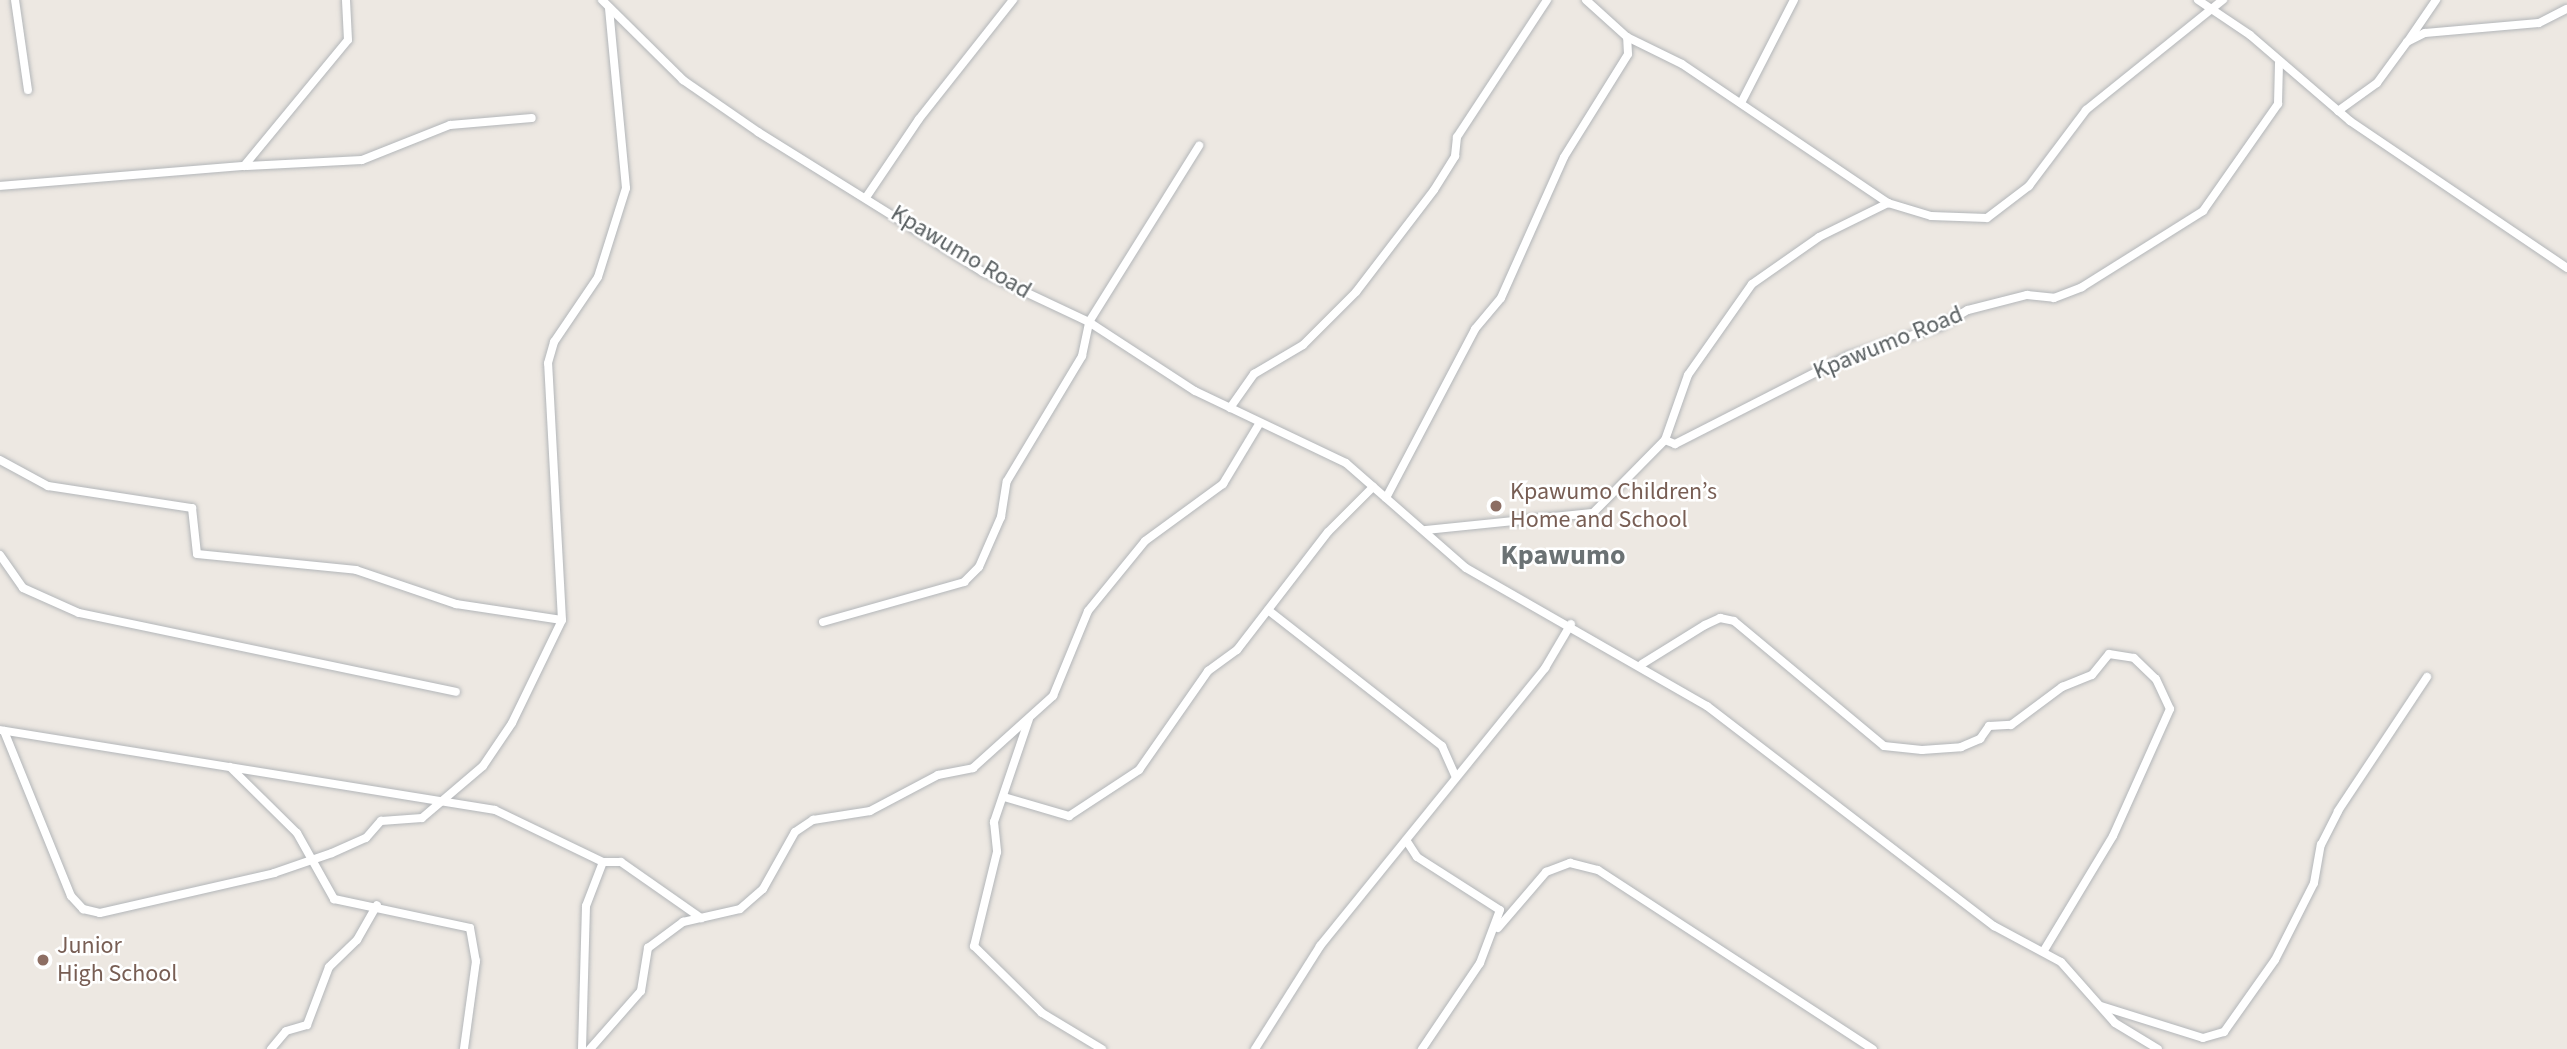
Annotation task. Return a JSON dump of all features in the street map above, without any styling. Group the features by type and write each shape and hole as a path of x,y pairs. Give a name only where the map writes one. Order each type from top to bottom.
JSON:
{"street":[{"path":"15,0 28,90"},
{"path":"244,166 348,40 346,0"},
{"name":"Kpawumo Road","path":"602,0 719,106 983,272 1089,322 1143,361 1259,424 1346,463 1466,568 1642,664 1707,706 1994,926 2062,962 2115,1023 2158,1049"},
{"path":"867,197 919,119 1013,0"},
{"path":"1230,408 1254,374 1303,345 1356,292 1434,190 1455,156 1457,137 1547,0"},
{"path":"1587,0 1627,37 1741,103 1888,203 1931,216 1987,219 2029,186 2086,110 2207,6 2223,0"},
{"path":"1741,103 1794,0"},
{"path":"2198,0 2338,111 2567,268"},
{"path":"2338,111 2377,83 2436,0"},
{"path":"2,731 71,896 83,909 124,910 313,859 366,838 381,821 422,818 500,744 562,620 548,363 554,342 598,277 626,188 609,8"},
{"path":"2407,42 2454,29 2539,23 2567,9"},
{"path":"1387,498 1475,330 1501,298 1564,157 1628,54 1627,37"},
{"name":"Kpawumo Road","path":"1665,440 1675,444 1848,356 1941,326 1968,310 2027,295 2054,298 2110,270 2203,211 2278,104 2279,63"},
{"path":"0,186 244,166 362,160 450,125 532,118"},
{"path":"823,622 964,582 979,567 1001,517 1007,481 1082,356 1089,322 1199,146"},
{"path":"1425,530 1593,513 1665,440 1688,375 1752,285 1819,237 1888,203"},
{"path":"590,1049 641,991 648,948 701,918 740,909 763,889 795,832 813,820 870,811 938,775 973,768 1054,696 1088,611 1145,541 1223,484 1259,424"},
{"path":"0,460 48,486 192,508 197,554 356,570 456,604 562,620"},
{"path":"1004,797 1069,816 1109,793 1156,754 1188,695 1268,610 1373,487"},
{"path":"0,555 23,588 79,613 456,692"},
{"path":"1268,610 1442,746 1456,777"},
{"path":"1642,664 1705,625 1720,618 1734,621 1884,746 1922,750 1961,747 1980,739 1989,726 2011,725 2062,687 2092,675 2109,654 2134,658 2156,679 2170,709 2113,836 2043,951"},
{"path":"1255,1049 1320,946 1545,668 1571,624"},
{"path":"2099,1004 2203,1038 2224,1032 2275,960 2314,883 2322,845 2338,811 2427,677"},
{"path":"1029,719 1004,797 974,946 1042,1013 1102,1049"},
{"path":"2,731 495,810 603,862 621,862 701,918"},
{"path":"230,767 313,859 334,899 377,905 470,928 475,961 464,1049"},
{"path":"1406,840 1417,857 1489,900 1500,910 1498,928"},
{"path":"582,1049 586,906 603,862"},
{"path":"1422,1049 1498,928 1546,872 1570,863 1598,870 1873,1049"},
{"path":"271,1049 286,1031 307,1026 329,967 357,940 377,905"}],"place":[{"name":"Kpawumo Children’s Home and School","path":"1496,506"},
{"name":"Junior High School","path":"43,960"}],"district":[{"name":"Kpawumo","path":"1563,555"}]}
